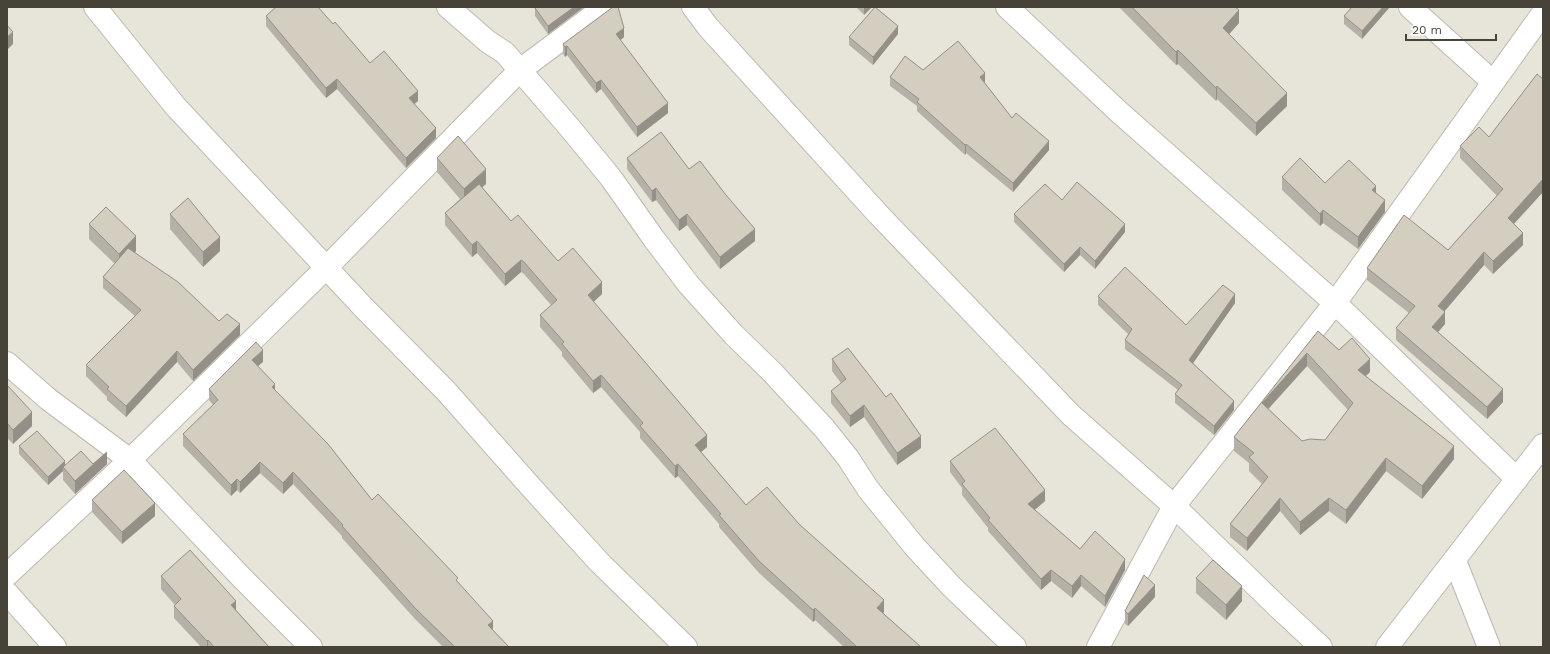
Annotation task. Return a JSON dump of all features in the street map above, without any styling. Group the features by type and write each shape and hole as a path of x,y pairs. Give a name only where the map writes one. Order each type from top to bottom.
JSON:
{"street":[{"path":"95,7 176,107 326,268 446,390 524,480 599,562 686,647"},
{"path":"448,7 487,41 505,53 611,178 689,285 734,335 772,372 824,428 848,458 868,489 915,546 952,587 1015,647"},
{"path":"7,575 130,460 326,268 520,70 605,7"},
{"path":"693,7 708,27 879,215 1071,415 1174,506 1321,647"},
{"path":"1007,7 1119,112 1335,303 1517,479"},
{"path":"1410,7 1492,82"},
{"path":"1098,647 1174,506 1335,303 1492,82 1543,13"},
{"path":"7,363 48,399 130,460 243,579 311,647"},
{"path":"1387,647 1455,561 1543,445"},
{"path":"1455,561 1490,647"},
{"path":"7,593 55,647"}],"shaded area":[{"path":"7,7 1543,7 1543,647 7,647"}],"building":[{"path":"276,7 318,7 333,24 335,22 370,63 384,51 418,91 409,98 436,128 406,158 337,79 326,88 266,16"},
{"path":"574,7 548,26 535,8"},
{"path":"613,7 618,7 624,28 616,34 668,103 637,127 601,80 596,83 567,46 565,47 563,44"},
{"path":"875,7 898,26 873,57 849,37"},
{"path":"1132,7 1235,7 1239,10 1223,28 1287,93 1256,123 1217,86 1216,88 1178,50 1176,52"},
{"path":"1352,7 1383,7 1362,31 1344,16"},
{"path":"7,25 13,32 7,37"},
{"path":"958,41 985,73 980,77 1012,118 1016,113 1049,141 1013,183 966,144 965,145 917,102 919,99 890,77 905,56 923,70"},
{"path":"1537,74 1543,79 1543,179 1508,218 1523,233 1493,261 1484,252 1438,306 1445,312 1432,327 1503,389 1487,407 1396,328 1415,306 1367,268 1404,215 1448,250 1503,189 1460,146 1479,127 1489,137"},
{"path":"661,132 689,169 700,161 755,229 720,257 687,214 679,220 656,188 652,191 627,158"},
{"path":"458,136 486,169 464,189 437,158"},
{"path":"1300,158 1325,183 1349,160 1376,186 1372,190 1385,200 1358,237 1323,210 1320,214 1282,177"},
{"path":"1077,182 1125,224 1095,261 1080,247 1064,264 1014,214 1045,184 1062,200"},
{"path":"479,184 511,221 518,215 558,261 573,248 602,282 588,295 707,435 695,445 746,505 767,487 799,524 884,600 877,608 921,647 857,647 815,608 813,610 759,561 719,515 721,514 678,464 675,466 640,426 643,423 601,375 593,381 562,344 564,342 540,315 557,300 524,262 521,260 505,274 477,241 472,245 445,213"},
{"path":"188,198 220,237 203,252 170,214"},
{"path":"106,207 136,236 119,254 89,224"},
{"path":"128,248 178,282 219,321 227,314 240,324 193,370 177,351 126,406 107,389 109,387 86,365 141,310 103,277"},
{"path":"1125,267 1186,325 1223,285 1235,294 1189,360 1234,401 1214,426 1175,394 1182,385 1125,340 1132,329 1098,296"},
{"path":"1318,331 1339,350 1352,338 1370,359 1358,370 1454,446 1422,486 1386,458 1346,510 1329,498 1300,522 1280,498 1247,538 1230,524 1268,477 1249,457 1254,453 1234,437","holes":["1307,353 1353,403 1325,440 1310,439 1302,441 1262,403"]},
{"path":"256,342 263,350 252,360 275,384 272,387 328,444 372,500 378,494 458,578 456,580 493,621 488,625 509,647 455,647 415,608 342,526 343,525 293,472 283,483 260,462 240,482 237,479 231,485 183,434 218,400 209,389"},
{"path":"848,348 886,397 891,393 921,436 897,453 864,405 850,416 831,391 846,379 832,359"},
{"path":"7,385 32,412 13,430 7,423"},
{"path":"995,428 1045,490 1028,504 1080,549 1095,531 1125,559 1105,596 1081,575 1072,586 1051,570 1041,579 988,520 990,518 962,484 965,481 950,461"},
{"path":"37,431 65,461 48,477 19,446"},
{"path":"81,451 93,464 107,452 75,481 63,467"},
{"path":"124,470 155,503 122,532 92,500"},
{"path":"190,550 236,601 231,605 269,647 214,647 174,606 181,599 161,576"},
{"path":"1213,560 1242,586 1226,605 1196,578"},
{"path":"1144,575 1155,585 1128,614 1125,611"}]}
